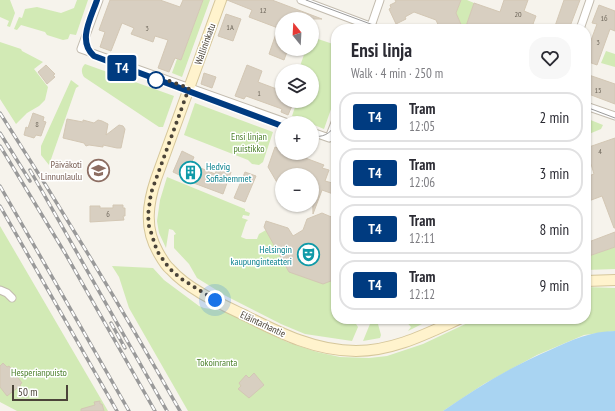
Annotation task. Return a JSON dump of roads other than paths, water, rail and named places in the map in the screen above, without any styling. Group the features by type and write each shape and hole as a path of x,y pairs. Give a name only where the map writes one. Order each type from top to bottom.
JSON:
{"main road":[{"name":"Wallininkatu","path":"189,88 221,0"},
{"name":"Eläintarhantie","path":"189,88 151,193 148,215 149,226 157,251 169,268 180,278 224,306 282,334 303,342 334,349 357,351 389,347 409,341 448,324"},
{"path":"591,281 615,280"}],"street":[{"path":"99,0 81,49 275,118"},
{"path":"300,0 360,24"},
{"path":"371,24 380,0"},
{"path":"582,24 590,0"},
{"path":"591,108 615,116"},
{"path":"319,134 329,138 331,133"},
{"path":"0,290 7,293 12,298"}],"water":[{"path":"606,331 615,331 615,411 443,411 495,378 536,356 582,337"}],"tram line":[{"path":"97,0 89,21 86,36 87,43 95,57 275,123"},
{"name":"T4","path":"97,0 85,36 88,49 94,56 275,123"},
{"path":"306,0 371,24"},
{"path":"591,109 615,118"},
{"path":"319,136 323,136 331,130"}],"railway":[{"path":"0,113 92,261 180,411"},
{"path":"0,133 30,181"},
{"path":"0,146 65,253 155,411"},
{"path":"30,170 167,411"},
{"path":"0,186 129,411"},
{"path":"0,206 117,411"},
{"path":"111,323 125,348"}],"place":[{"name":"Päiväkoti Linnunlaulu","path":"98,170"},
{"name":"Hedvig Sofiahemmet","path":"190,172"},
{"name":"Helsingin kaupunginteatteri","path":"308,255"}],"park label":[{"name":"Ensi linjan puistikko","path":"249,142"},
{"name":"Tokoinranta","path":"217,362"},
{"name":"Hesperianpuisto","path":"39,372"}]}
